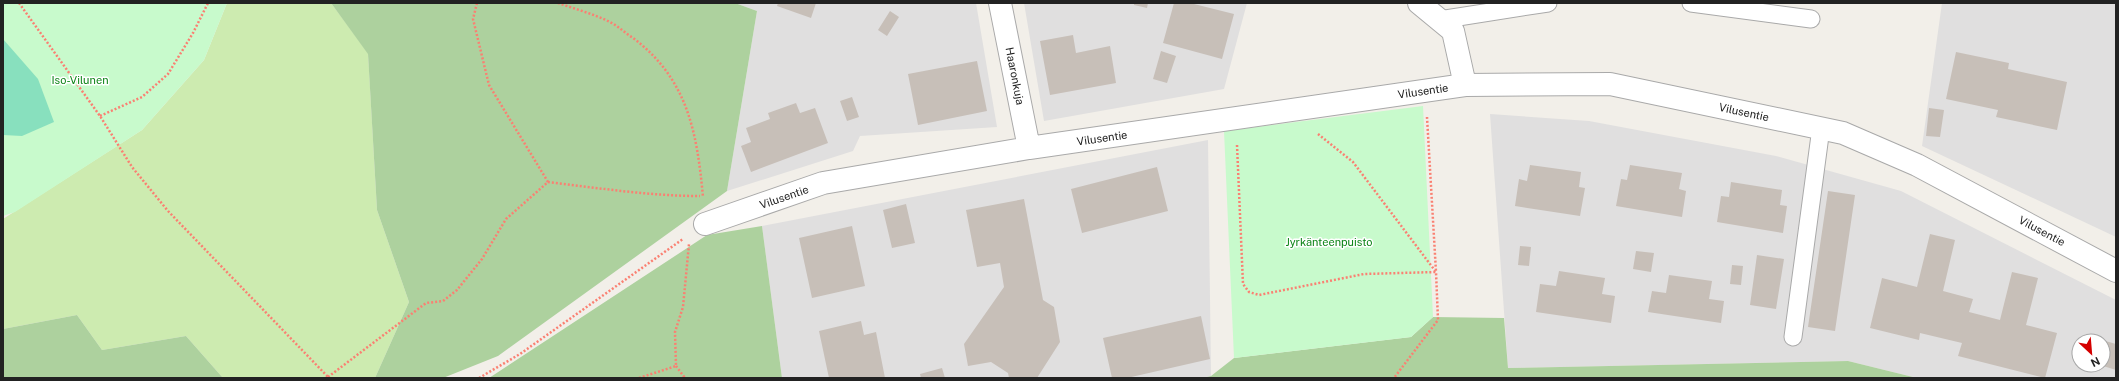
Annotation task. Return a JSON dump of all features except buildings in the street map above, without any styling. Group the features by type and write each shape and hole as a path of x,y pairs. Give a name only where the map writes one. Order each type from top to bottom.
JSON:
{"street":[{"name":"Haaronkuja","path":"1000,3 1029,148"},
{"path":"1419,3 1453,31 1465,85"},
{"name":"Vilusentie","path":"698,229 823,183 1029,148 1465,85 1610,84 1843,133 1917,164 2116,270"}],"lane":[{"path":"1439,20 1548,3"},
{"path":"1691,3 1811,18"},
{"path":"1793,337 1821,128"}],"path":[{"path":"19,3 100,116 132,167 168,211 328,377 426,303 443,301 458,290 482,259 506,219 548,182 627,193 665,196 703,196"},
{"path":"100,116 142,97 168,74 193,33 208,3"},
{"path":"477,3 473,19 489,85 548,182"},
{"path":"558,3 611,22 648,50 676,86 692,122 699,155 703,196 683,307 675,332 676,366 685,378"},
{"path":"1394,378 1438,320 1426,91"},
{"path":"1290,111 1353,162 1436,272"},
{"path":"1236,118 1243,284 1249,292 1259,295 1364,274 1436,272"},
{"path":"479,378 520,354 698,229"},
{"path":"639,378 676,366"}],"shaded area":[{"path":"735,3 976,3 997,127 860,136 853,151 727,191 757,11"},
{"path":"1024,3 1247,3 1224,89 1044,121"},
{"path":"1942,3 2116,3 2116,237 1922,146"},
{"path":"1490,114 1589,121 1776,156 1901,191 2116,300 2116,378 1917,378 1848,361 1508,368"},
{"path":"1208,140 1211,376 1203,378 782,378 762,226"}],"green space":[{"name":"Iso-Vilunen","path":"3,3 227,3 204,60 142,130 15,212 3,216"},
{"path":"227,3 331,3 368,53 377,210 409,302 375,378 223,378 186,336 102,350 77,315 3,329 3,219 142,130 204,60"},
{"path":"331,3 735,3 757,11 727,191 498,356 443,378 375,378 409,302 377,210 368,54"},
{"path":"3,39 38,79 54,122 22,136 3,135"},
{"name":"Jyrkänteenpuisto","path":"1423,106 1433,317 1411,337 1234,358 1224,131"},
{"path":"762,226 782,378 489,378 707,235"},
{"path":"77,315 102,350 186,336 223,378 3,378 3,329"},
{"path":"1433,317 1504,318 1508,368 1848,361 1917,378 1203,378 1211,376 1234,358 1411,337"}]}
